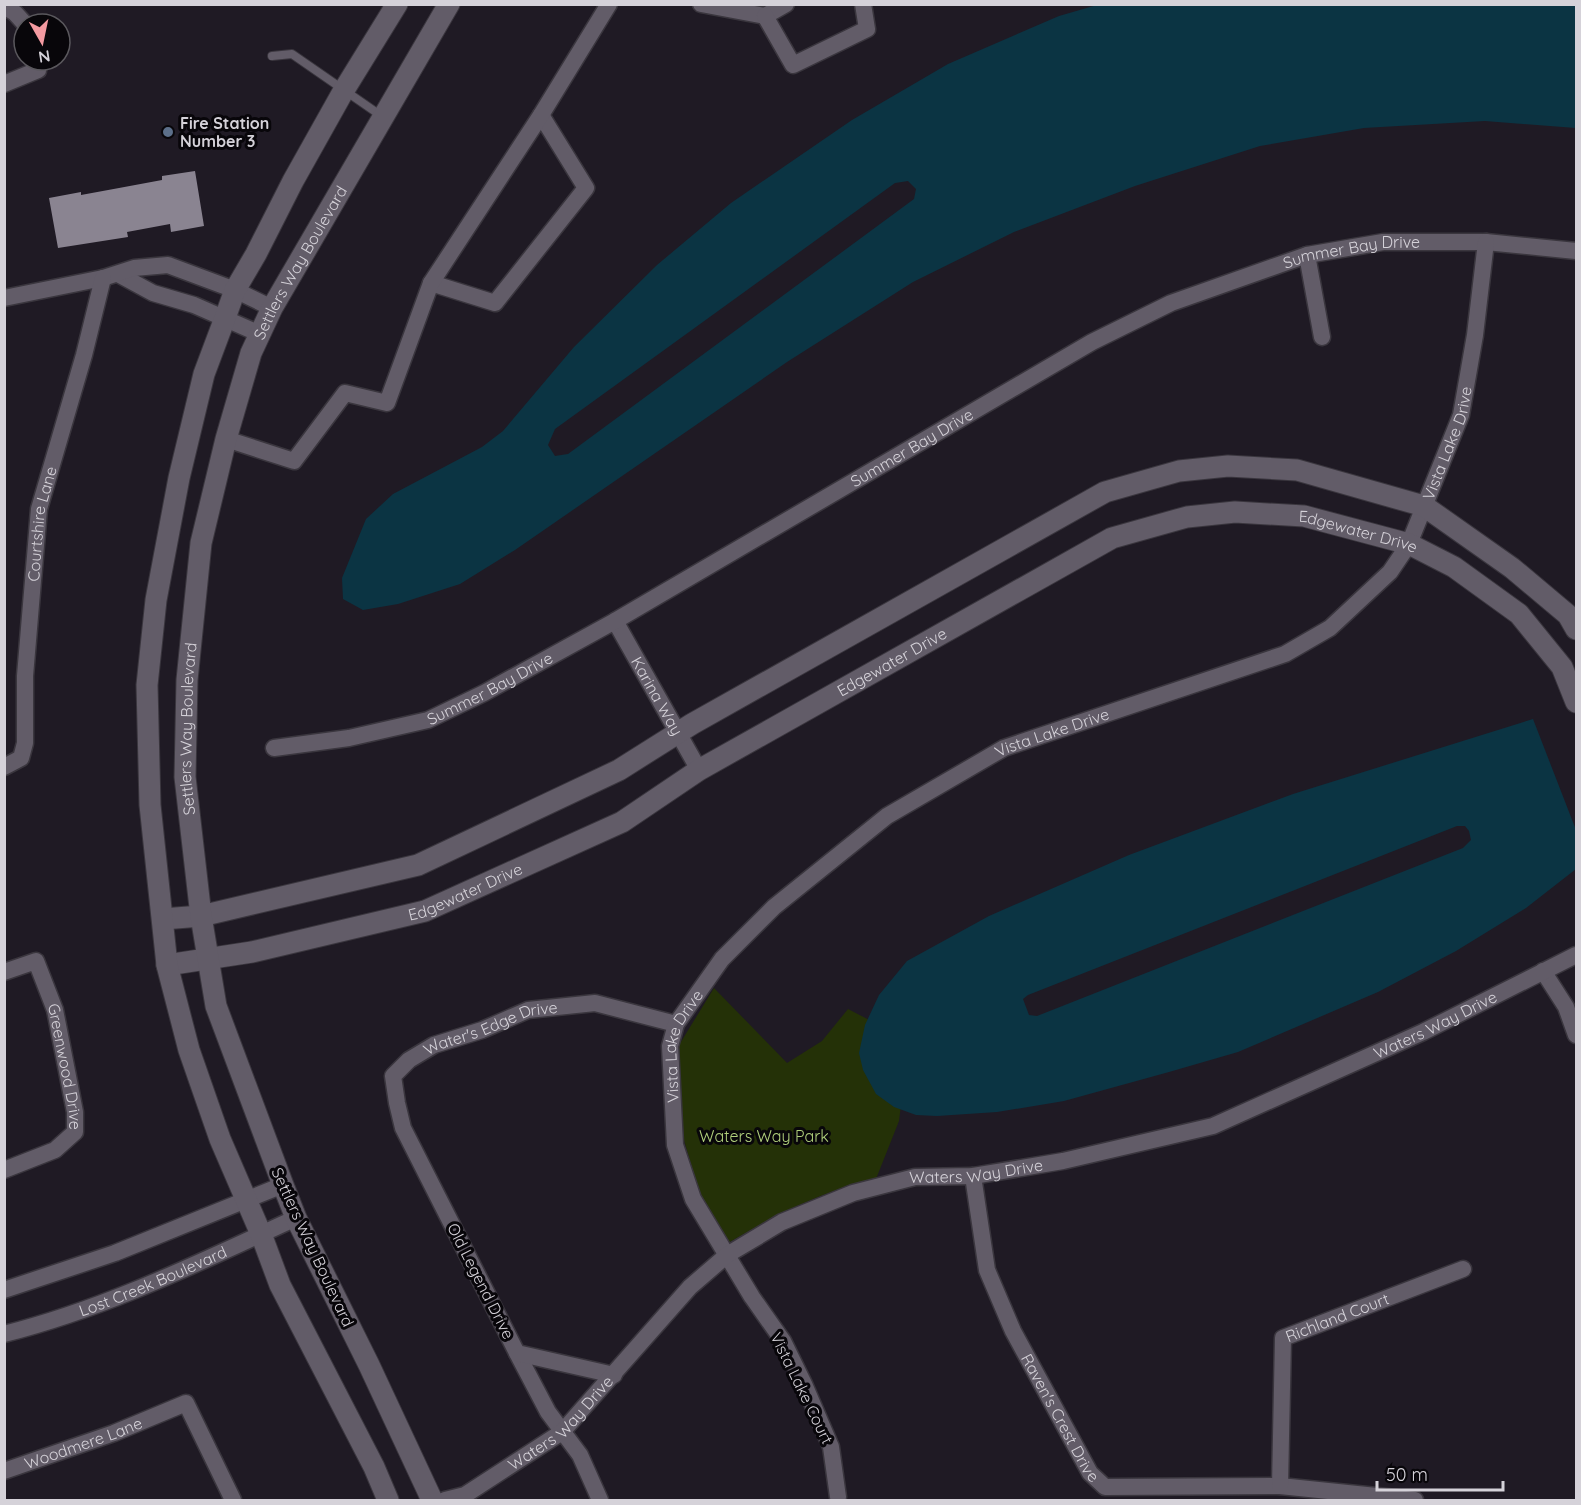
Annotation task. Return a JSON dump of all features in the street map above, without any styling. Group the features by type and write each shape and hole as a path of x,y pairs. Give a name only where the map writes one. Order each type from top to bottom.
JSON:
{"street":[{"path":"388,1500 374,1467 280,1285 261,1234 220,1139 189,1050 167,964 150,805 147,685 156,600 179,478 204,374 235,290 293,181 397,4"},
{"name":"Settlers Way Boulevard","path":"432,1500 369,1365 296,1218 216,1006 201,916 185,777 187,680 201,543 226,439 251,353 272,308 449,4"},
{"path":"226,439 294,461 345,393 387,403 431,283 541,115 609,4"},
{"path":"701,4 765,16 786,4"},
{"path":"765,16 793,65 867,29 862,4"},
{"path":"4,84 33,72"},
{"path":"431,283 495,303 586,188 541,115"},
{"name":"Summer Bay Drive","path":"274,748 349,738 428,720 484,693 615,621 1092,342 1171,303 1307,255 1383,242 1486,242 1576,252"},
{"name":"Vista Lake Drive","path":"727,1255 693,1199 675,1145 670,1046 676,1024 722,959 774,907 887,816 1004,748 1285,654 1330,628 1390,572 1409,544 1461,415 1475,335 1486,242"},
{"path":"1307,255 1322,337"},
{"path":"4,298 110,276 134,268 168,266 235,290 272,308"},
{"path":"110,276 153,293 194,305 260,334"},
{"name":"Courtshire Lane","path":"4,768 21,758 25,743 25,676 39,509 110,276"},
{"path":"163,920 201,916 418,865 619,770 678,733 1105,492 1179,471 1228,466 1297,470 1424,506 1512,568 1568,615 1576,629"},
{"name":"Edgewater Drive","path":"167,964 252,952 425,911 622,822 699,770 1112,538 1186,517 1235,512 1304,516 1409,544 1454,567 1519,614 1562,667 1576,702"},
{"name":"Karina Way","path":"615,621 699,770"},
{"name":"Waters Way Drive","path":"445,1500 465,1495 562,1432 690,1287 727,1255 782,1222 853,1193 915,1177 973,1176 1063,1161 1213,1126 1424,1032 1576,955"},
{"name":"Greenwood Drive","path":"4,972 36,961 55,1010 75,1112 75,1132 55,1150 4,1170"},
{"path":"1543,971 1566,1007 1576,1035"},
{"name":"Water's Edge Drive","path":"416,1154 403,1128 393,1076 409,1060 434,1045 482,1030 528,1010 595,1003 676,1024"},
{"name":"Old Legend Drive","path":"416,1154 517,1353 614,1375"},
{"name":"Raven's Crest Drive","path":"973,1176 987,1270 1013,1331 1090,1473 1105,1487 1280,1486 1415,1500"},
{"path":"4,1290 115,1253 283,1185"},
{"name":"Lost Creek Boulevard","path":"4,1334 53,1322 128,1294 296,1218"},
{"name":"Vista Lake Court","path":"727,1255 783,1341 804,1384 831,1448 838,1497"},
{"name":"Richland Court","path":"1280,1486 1283,1338 1463,1269"},
{"path":"517,1353 548,1412 580,1455 600,1500"},
{"name":"Woodmere Lane","path":"4,1471 114,1433 186,1403 233,1500"}],"lane":[{"path":"272,56 292,54 384,117"}],"green space":[{"name":"Waters Way Park","path":"714,988 787,1063 822,1041 848,1009 881,1026 902,1097 899,1121 876,1179 836,1190 799,1205 728,1243 699,1192 684,1140 680,1082 679,1045"}],"water":[{"path":"1097,5 1576,5 1576,128 1485,121 1364,128 1260,146 1135,186 1014,232 913,282 787,362 515,550 460,584 398,604 363,610 343,599 342,578 366,519 393,494 482,447 503,431 574,347 657,265 731,203 852,120 948,64 1059,16","holes":["908,181 916,189 914,199 568,454 555,456 548,445 555,429 895,183"]},
{"path":"1533,719 1576,830 1576,869 1526,908 1456,951 1378,992 1238,1052 1064,1101 997,1112 916,1115 894,1107 876,1094 863,1070 859,1053 865,1025 879,995 907,961 989,916 1129,855 1293,794","holes":["1457,826 1465,826 1471,840 1463,848 1037,1016 1029,1015 1023,999 1028,995"]}],"building":[{"path":"195,171 204,226 171,232 170,224 127,232 128,237 58,248 49,198 119,188 162,180 162,176"}],"place":[{"name":"Fire Station Number 3","path":"168,132"}]}
